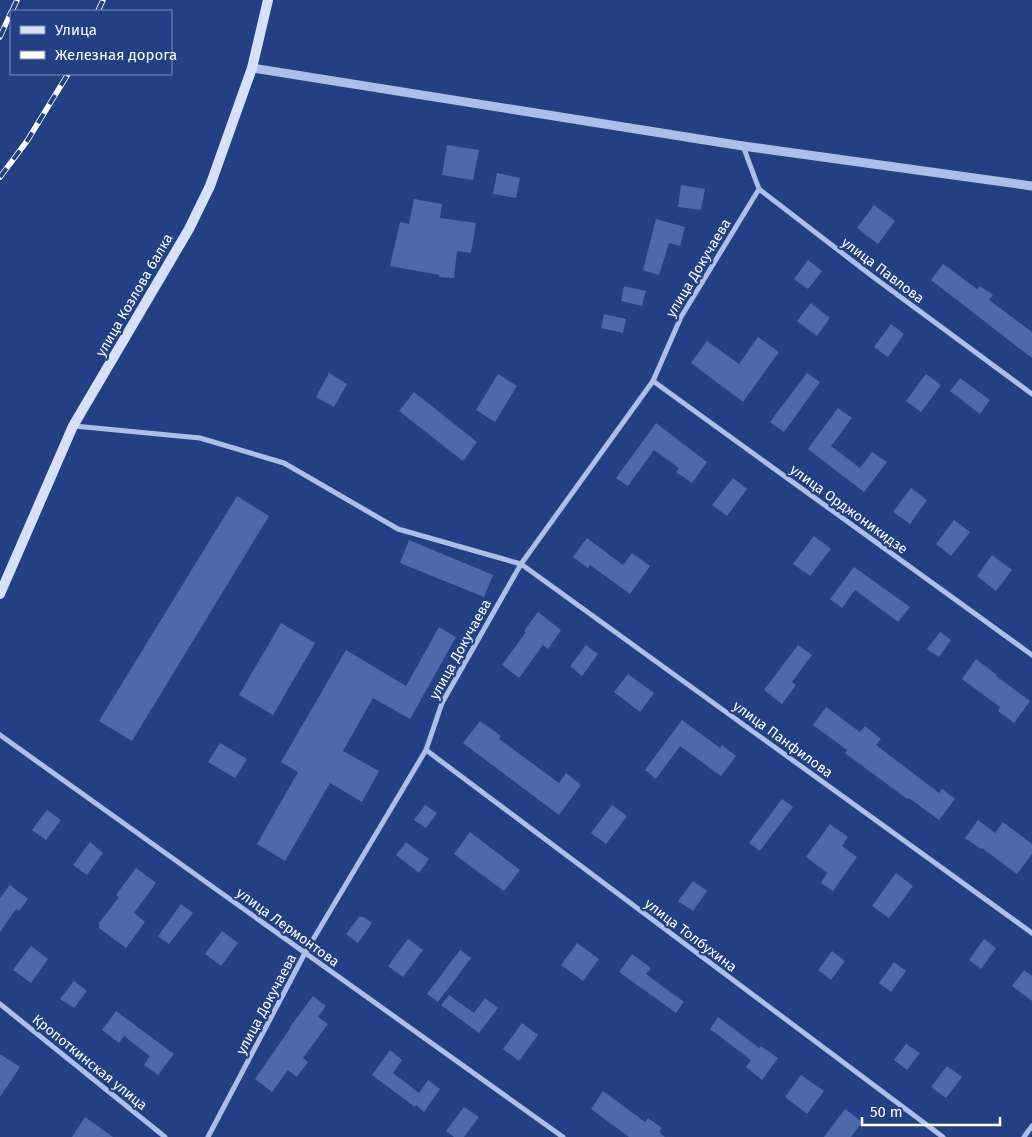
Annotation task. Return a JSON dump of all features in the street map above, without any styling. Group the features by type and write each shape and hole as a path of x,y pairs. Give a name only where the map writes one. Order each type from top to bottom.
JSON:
{"main road":[{"name":"улица Козлова балка","path":"0,594 73,426 189,229 210,186 252,68 268,0"}],"street":[{"path":"252,68 743,146 1032,186"},
{"path":"743,146 759,189"},
{"name":"улица Докучаева","path":"208,1137 306,953 426,750 442,703 521,564 654,381 681,317 759,189"},
{"name":"улица Павлова","path":"759,189 872,276 1032,394"},
{"name":"улица Орджоникидзе","path":"654,381 1032,655"},
{"path":"73,426 200,438 284,463 398,530 521,564"},
{"name":"улица Панфилова","path":"521,564 1032,933"},
{"name":"улица Лермонтова","path":"0,735 564,1137"},
{"name":"улица Толбухина","path":"426,750 943,1137"},
{"name":"Кропоткинская улица","path":"0,1004 165,1137"},
{"path":"1024,1137 1032,1126"}],"building":[{"path":"447,145 479,150 473,180 442,175"},
{"path":"497,173 520,178 516,198 493,194"},
{"path":"681,185 705,189 701,210 678,207"},
{"path":"414,199 442,204 440,218 476,223 471,253 457,251 454,278 439,277 439,275 390,266 400,222 409,224"},
{"path":"874,205 895,221 878,244 857,228"},
{"path":"656,219 685,227 680,246 669,243 659,275 643,270"},
{"path":"808,260 822,271 808,289 794,279"},
{"path":"943,264 977,289 980,286 993,295 989,300 1032,332 1032,358 931,280"},
{"path":"624,286 646,291 642,306 621,301"},
{"path":"811,303 830,318 817,336 797,321"},
{"path":"604,314 626,319 623,333 601,328"},
{"path":"891,324 904,334 888,357 874,347"},
{"path":"758,337 779,352 743,402 691,363 707,341 739,364"},
{"path":"329,373 347,384 334,407 316,397"},
{"path":"807,373 820,382 784,432 770,422"},
{"path":"498,374 517,386 495,422 476,410"},
{"path":"926,374 941,385 921,412 906,401"},
{"path":"960,378 990,400 980,414 950,391"},
{"path":"414,392 477,442 463,461 399,411"},
{"path":"838,408 852,418 831,446 860,468 872,452 887,462 864,492 808,449"},
{"path":"656,423 707,462 692,483 676,472 679,468 654,450 628,486 616,478"},
{"path":"733,478 747,489 727,516 712,505"},
{"path":"911,488 927,500 910,524 893,512"},
{"path":"237,496 269,516 132,741 99,721"},
{"path":"954,520 970,532 951,556 936,544"},
{"path":"814,536 831,549 810,576 793,564"},
{"path":"587,538 623,565 632,553 650,566 630,594 590,565 588,568 573,557"},
{"path":"409,540 493,575 484,597 400,563"},
{"path":"992,555 1012,570 996,591 977,576"},
{"path":"854,567 910,607 898,622 855,590 842,608 830,599"},
{"path":"538,612 561,630 548,649 543,645 519,678 502,665"},
{"path":"281,623 315,643 273,715 239,695"},
{"path":"439,627 456,637 410,719 373,698 343,751 379,771 362,802 330,783 285,861 257,844 298,772 281,762 346,650 406,686"},
{"path":"940,632 951,640 939,657 927,649"},
{"path":"586,645 598,654 582,676 570,666"},
{"path":"798,645 812,655 792,682 796,685 782,704 764,690"},
{"path":"976,659 1030,701 1014,723 998,711 1000,707 962,679"},
{"path":"628,674 654,693 640,712 614,692"},
{"path":"826,707 860,732 865,726 881,739 876,745 939,793 942,789 955,799 939,820 845,753 847,750 813,725"},
{"path":"682,720 720,748 722,745 736,756 721,776 680,746 656,779 645,770"},
{"path":"480,721 501,736 499,739 559,783 566,773 581,785 559,815 463,743"},
{"path":"220,743 247,759 235,778 208,762"},
{"path":"782,799 793,807 760,851 749,843"},
{"path":"425,805 437,813 426,828 414,820"},
{"path":"612,805 627,816 606,844 591,833"},
{"path":"47,810 61,820 46,840 32,830"},
{"path":"978,820 995,833 1003,822 1032,844 1032,854 1017,874 965,838"},
{"path":"830,824 848,837 842,846 857,857 833,891 821,883 827,873 806,857"},
{"path":"470,832 520,870 504,891 454,854"},
{"path":"90,842 103,853 87,875 73,865"},
{"path":"406,842 429,859 419,873 396,855"},
{"path":"136,868 156,883 134,913 145,922 126,948 99,928 99,923 119,897 116,895"},
{"path":"896,873 913,886 889,918 872,906"},
{"path":"693,881 707,891 693,911 678,901"},
{"path":"10,885 28,899 19,911 16,909 0,932 0,898"},
{"path":"181,904 193,913 169,944 158,936"},
{"path":"359,917 364,917 372,923 358,943 346,934"},
{"path":"222,931 238,943 221,966 205,954"},
{"path":"408,939 423,950 403,977 388,966"},
{"path":"984,939 996,948 981,969 969,960"},
{"path":"577,943 599,959 583,981 561,965"},
{"path":"31,946 48,959 31,983 13,970"},
{"path":"460,950 471,958 438,1002 427,994"},
{"path":"832,951 845,961 831,980 818,970"},
{"path":"632,954 651,968 646,974 684,1002 676,1013 619,972"},
{"path":"894,962 906,971 891,992 879,983"},
{"path":"1024,970 1032,976 1032,1001 1012,986"},
{"path":"74,981 87,991 74,1008 60,999"},
{"path":"449,995 474,1013 485,998 498,1008 479,1033 441,1005"},
{"path":"313,996 326,1006 318,1017 328,1024 303,1058 308,1062 297,1077 288,1070 272,1092 255,1079"},
{"path":"116,1011 174,1054 158,1075 144,1065 150,1056 124,1036 119,1043 102,1030"},
{"path":"718,1017 759,1048 761,1046 778,1058 762,1080 746,1067 751,1060 710,1029"},
{"path":"522,1023 538,1035 519,1061 503,1049"},
{"path":"906,1044 920,1053 907,1070 894,1060"},
{"path":"390,1050 402,1060 393,1073 419,1093 428,1080 440,1089 424,1112 372,1075"},
{"path":"0,1054 20,1067 0,1097"},
{"path":"947,1066 962,1077 946,1098 931,1087"},
{"path":"801,1075 824,1091 807,1114 785,1097"},
{"path":"603,1091 645,1122 648,1118 662,1128 659,1132 665,1137 629,1137 591,1109"},
{"path":"464,1107 479,1117 464,1137 454,1137 446,1131"},
{"path":"845,1109 862,1122 851,1137 824,1137"},
{"path":"85,1117 113,1137 72,1137"}],"railway":[{"path":"12,10 17,0"},
{"path":"98,10 103,0"},
{"path":"0,37 10,14"},
{"path":"0,177 27,141 67,75"}]}
